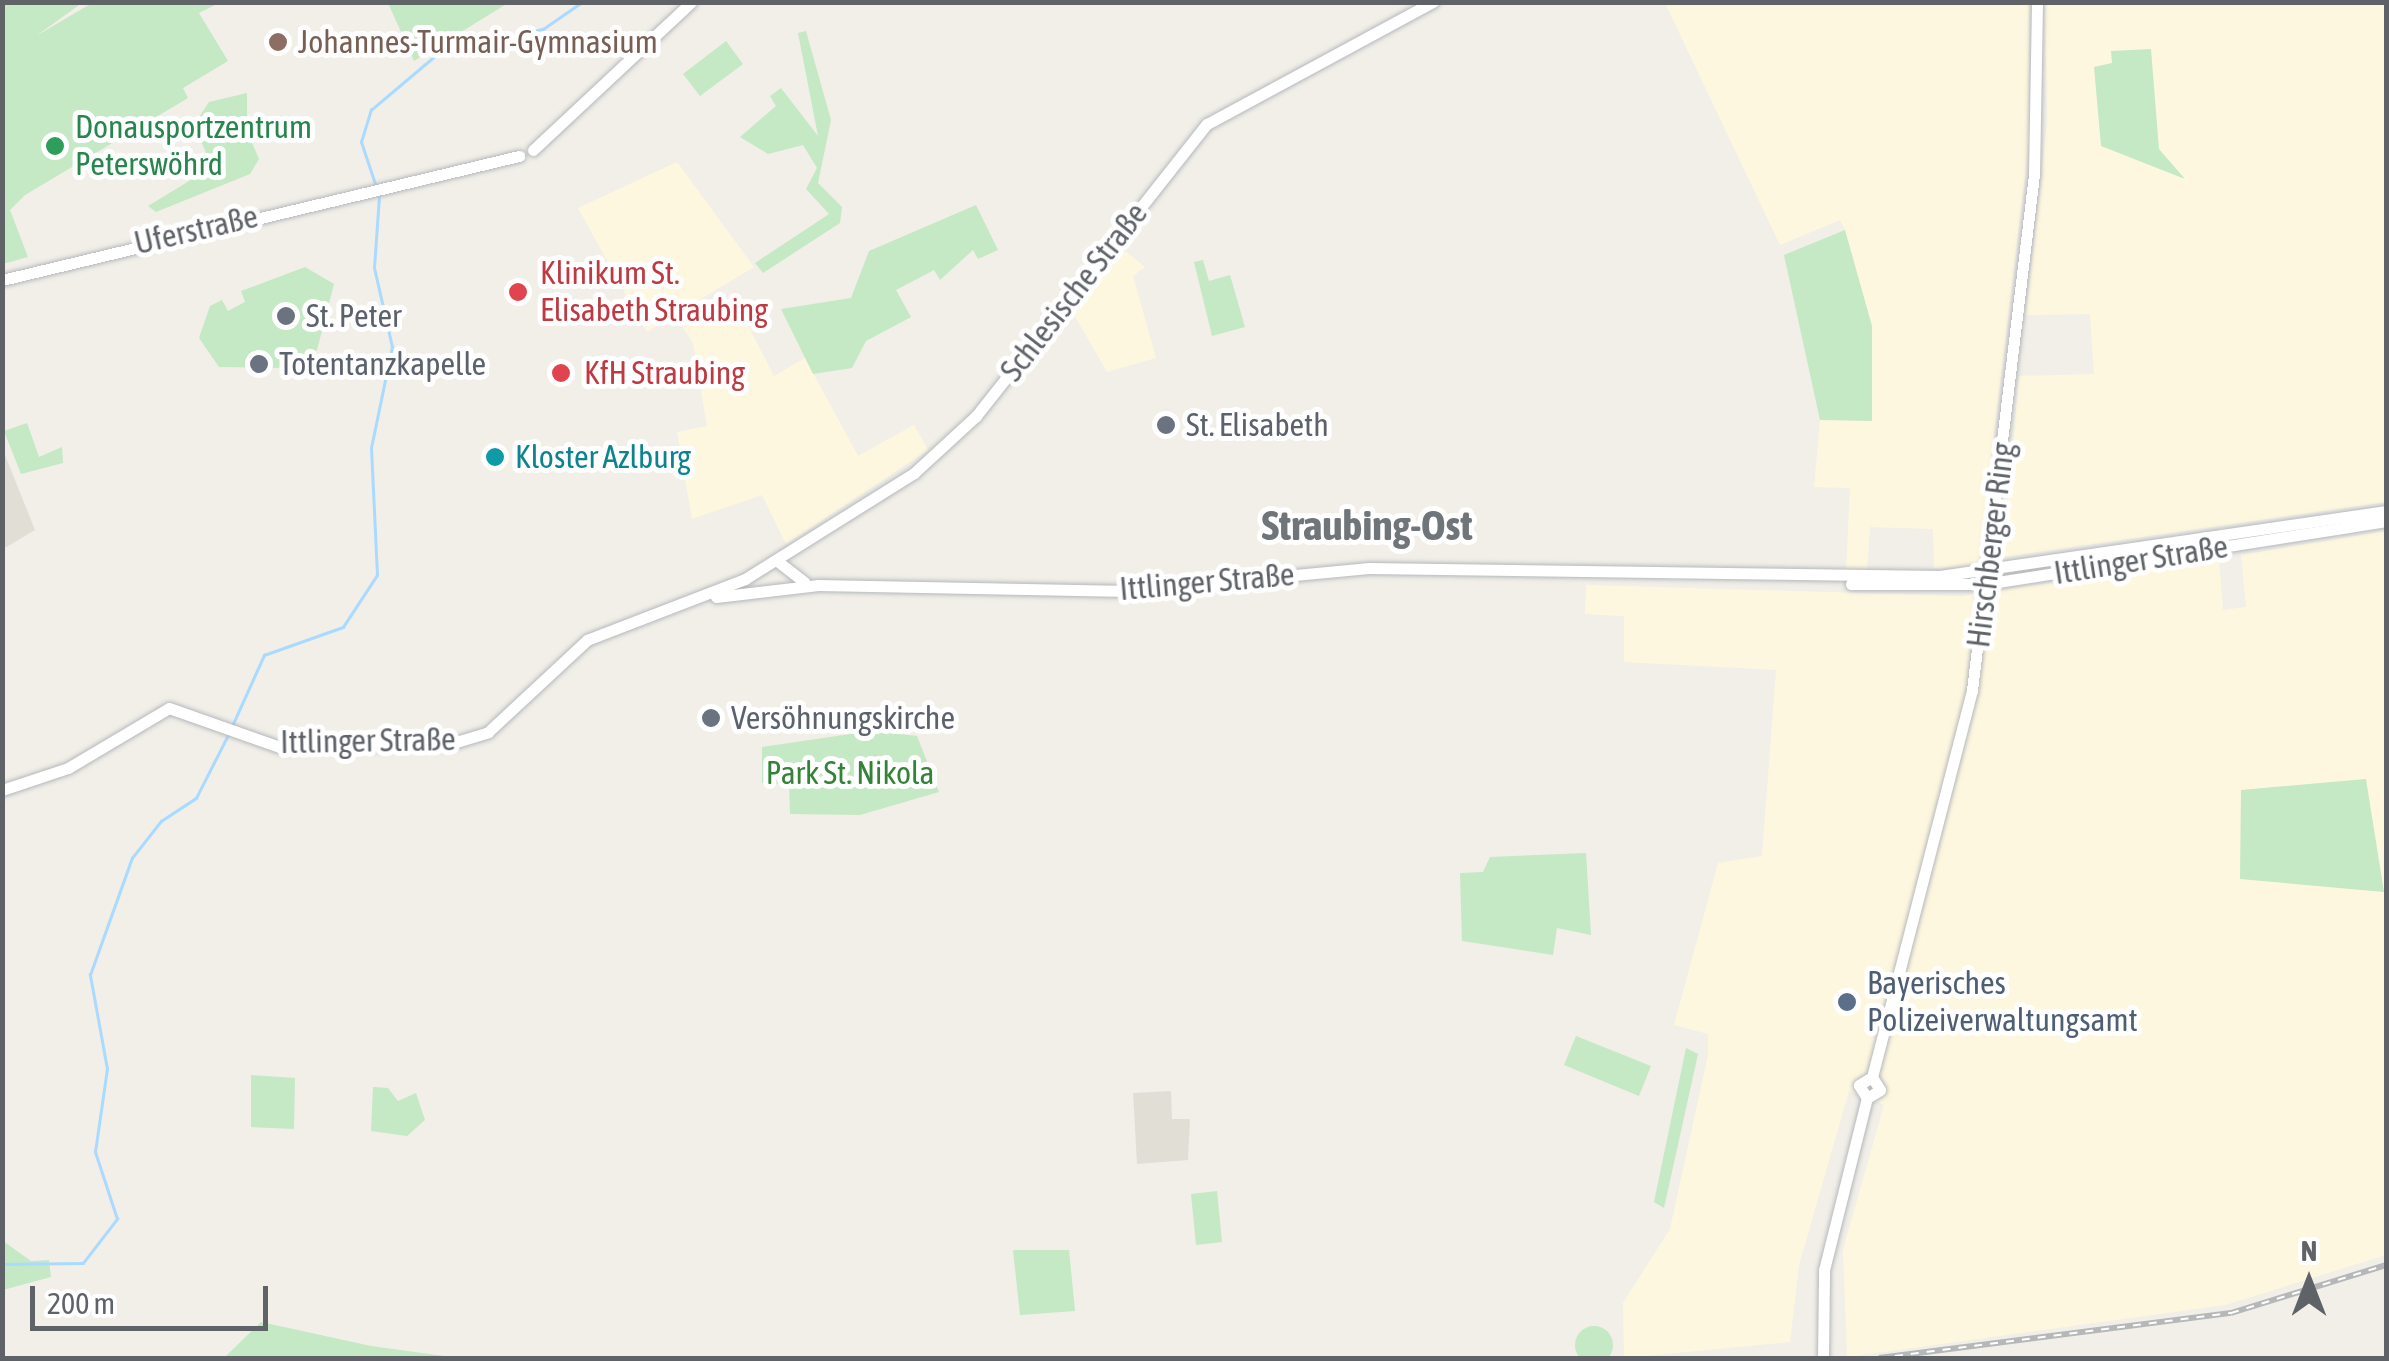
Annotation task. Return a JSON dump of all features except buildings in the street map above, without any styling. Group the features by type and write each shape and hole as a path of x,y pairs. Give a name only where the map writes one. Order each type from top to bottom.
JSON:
{"street":[{"name":"Uferstraße","path":"2,280 184,230 392,189 517,156 530,160 533,150 691,2"},
{"name":"Schlesische Straße","path":"718,591 776,560 954,440 1207,124 1433,2"},
{"name":"Hirschberger Ring","path":"1822,1358 1824,1270 1867,1098 1880,1090 1872,1078 1963,731 1986,578 2037,144 2037,2"},
{"name":"Ittlinger Straße","path":"1986,578 2386,510"},
{"name":"Ittlinger Straße","path":"697,600 818,585 1130,591 1430,568 1835,580 1986,578 2386,521"},
{"name":"Ittlinger Straße","path":"776,560 795,580 818,585"},
{"name":"Ittlinger Straße","path":"2,790 68,768 152,714 180,708 246,736 297,748 464,741 504,719 586,640 718,591"}],"shaded area":[{"path":"1665,3 2029,3 2029,142 1979,559 1968,567 1934,568 1933,529 1870,527 1867,570 1846,570 1850,488 1814,487 1820,420 1872,420 1845,230 1840,220 1780,245"},
{"path":"2045,3 2386,3 2386,502 2003,557 2019,376 2094,374 2090,314 2026,315 2047,121"},
{"path":"677,162 754,267 699,300 707,317 736,302 774,376 805,358 858,456 914,425 928,450 786,544 762,495 692,519 677,432 707,426 693,343 675,315 647,332 578,208"},
{"path":"1125,251 1145,267 1133,276 1156,358 1107,372 1072,311"},
{"path":"5,455 35,530 3,549 2,456"},
{"path":"2386,531 2386,1255 2225,1305 1847,1357 1843,1250 1884,1105 1849,1091 1799,1265 1790,1342 1624,1358 1623,1303 1670,1229 1708,1055 1708,1034 1674,1025 1718,863 1762,856 1776,670 1624,662 1624,616 1585,614 1586,585 1962,596 2219,558 2223,610 2246,607 2241,555"},
{"path":"1171,1091 1172,1119 1190,1119 1188,1160 1137,1164 1133,1093"}],"green space":[{"name":"Donausportzentrum Peterswöhrd","path":"3,2 82,3 36,36 92,3 219,3 199,13 228,61 183,88 188,98 25,195 10,210 28,257 3,264"},
{"path":"388,3 508,3 414,61"},
{"path":"806,31 831,120 818,183 842,207 840,223 763,273 755,263 829,214 806,189 817,168 803,145 768,154 740,137 776,106 770,96 781,88 818,136 798,33"},
{"path":"726,41 743,64 700,96 683,74"},
{"path":"2151,49 2159,149 2185,179 2101,146 2094,67 2112,63 2111,51"},
{"path":"247,93 247,131 259,159 250,174 156,212 148,206 212,167 201,141 210,136 193,126 209,102"},
{"path":"976,205 998,250 978,259 973,250 940,280 934,270 896,290 911,317 866,341 852,368 813,374 781,309 851,298 869,251"},
{"path":"1845,230 1872,326 1872,421 1820,420 1784,255"},
{"path":"1203,260 1209,281 1230,275 1245,327 1212,336 1194,262"},
{"path":"305,267 334,284 317,350 287,368 219,367 199,338 210,306 222,300 228,311 245,302 241,291"},
{"path":"27,423 39,457 62,447 63,463 21,474 4,431"},
{"name":"Park St. Nikola","path":"871,731 917,736 939,792 860,815 790,814 789,785 762,783 762,747"},
{"path":"2366,779 2384,892 2240,879 2241,790"},
{"path":"1586,853 1591,935 1557,928 1553,955 1462,941 1460,873 1483,872 1490,857"},
{"path":"1576,1036 1651,1066 1639,1096 1564,1065"},
{"path":"1686,1048 1698,1054 1664,1208 1654,1202"},
{"path":"251,1075 295,1078 294,1129 251,1127"},
{"path":"373,1087 388,1088 398,1101 416,1093 425,1120 407,1136 371,1131"},
{"path":"1217,1191 1222,1242 1196,1245 1191,1194"},
{"path":"3,1241 31,1261 49,1260 51,1277 3,1290"},
{"path":"1013,1250 1069,1250 1075,1311 1020,1315"},
{"path":"261,1322 371,1346 459,1358 224,1358"},
{"path":"1594,1326 1607,1332 1613,1345 1607,1358 1594,1364 1581,1358 1575,1345 1581,1332"}],"waterway":[{"path":"375,184 361,142 371,110 436,55 543,29 582,2"},
{"path":"232,726 264,655 343,627 377,575 371,448 392,347 374,268 379,196"},
{"path":"2,1264 83,1263 117,1219 95,1152 107,1069 90,975 132,858 161,821 196,798 229,733"}],"railway":[{"path":"1879,1358 2231,1313 2386,1265"}],"place":[{"name":"Johannes-Turmair-Gymnasium","path":"278,42"},
{"name":"Donausportzentrum Peterswöhrd","path":"55,146"},
{"name":"Klinikum St. Elisabeth Straubing","path":"518,292"},
{"name":"St. Peter","path":"286,316"},
{"name":"Totentanzkapelle","path":"259,364"},
{"name":"KfH Straubing","path":"561,373"},
{"name":"St. Elisabeth","path":"1166,425"},
{"name":"Kloster Azlburg","path":"495,457"},
{"name":"Versöhnungskirche","path":"711,718"},
{"name":"Bayerisches Polizeiverwaltungsamt","path":"1847,1002"}],"district":[{"name":"Straubing-Ost","path":"1367,525"}]}
